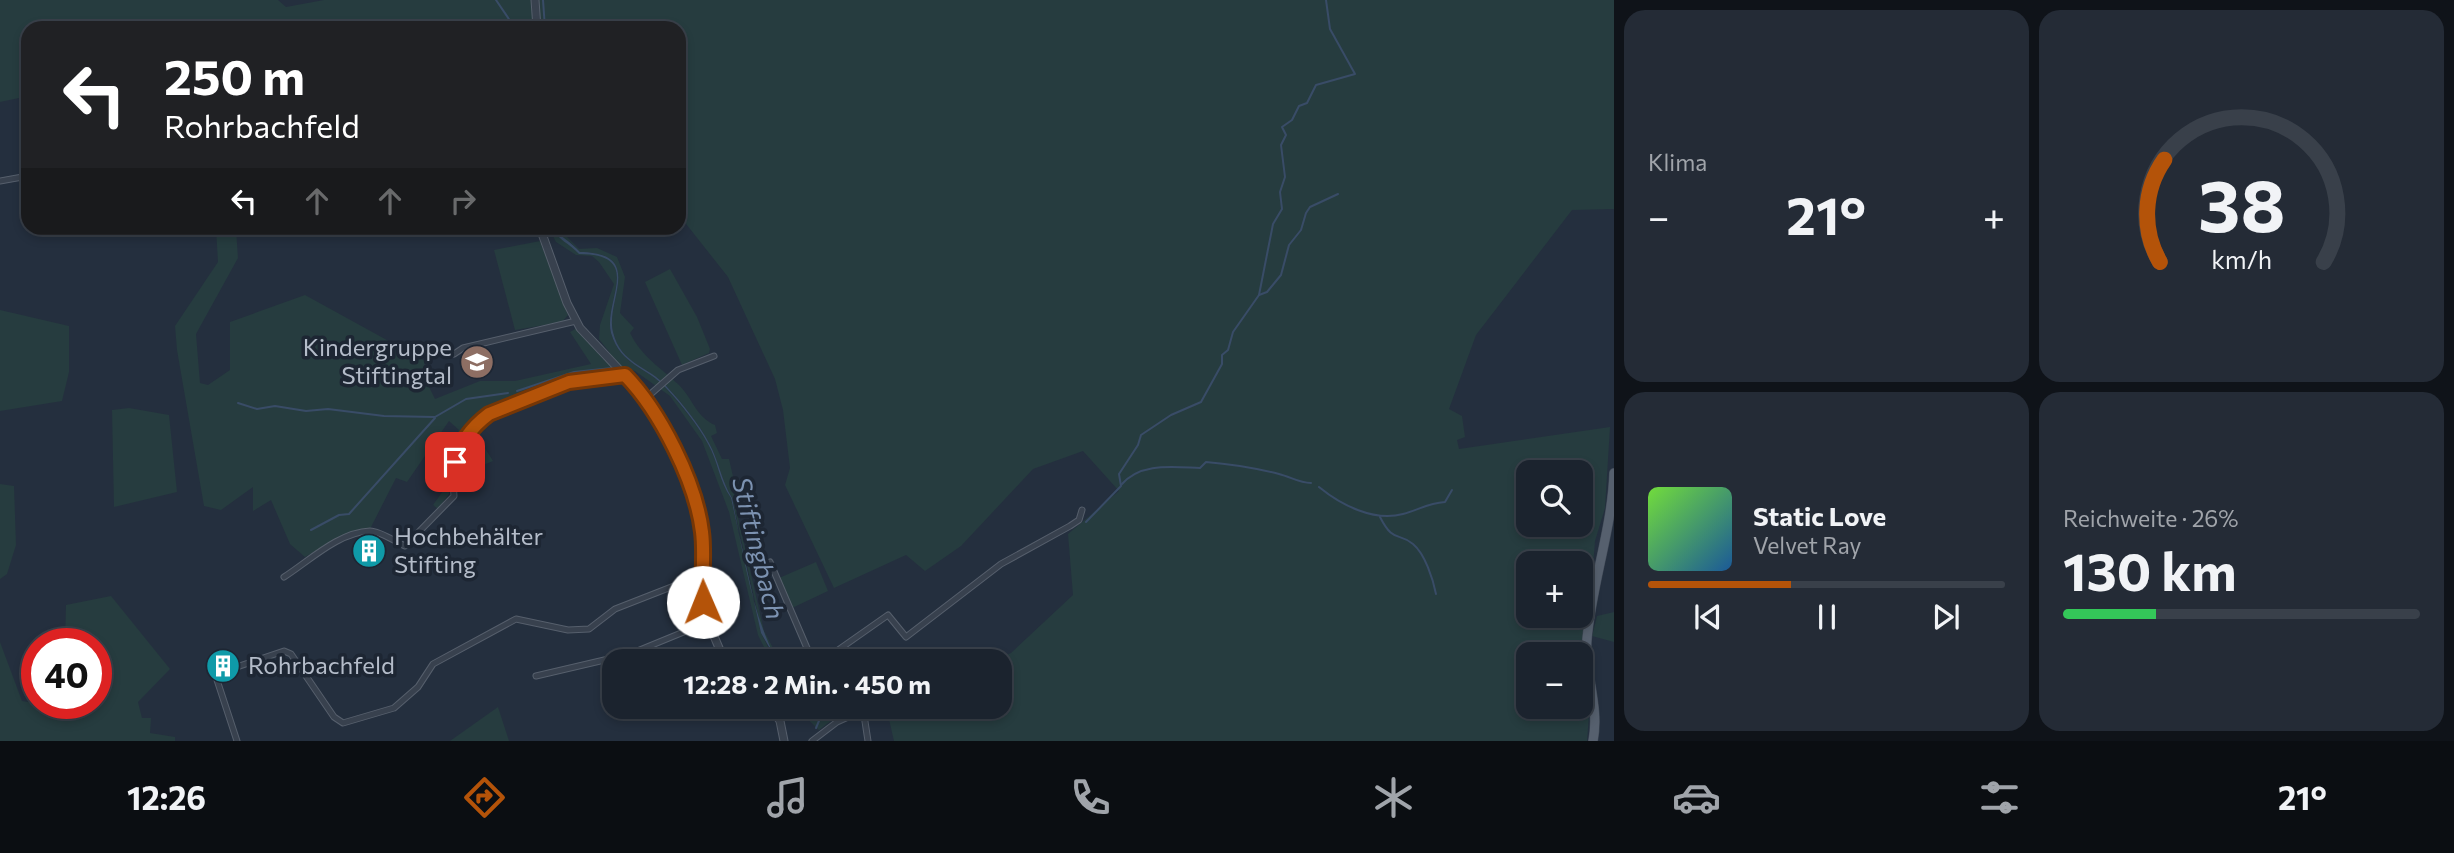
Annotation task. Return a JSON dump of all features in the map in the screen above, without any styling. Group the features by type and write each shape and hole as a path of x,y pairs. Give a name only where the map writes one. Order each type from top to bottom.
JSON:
{"main road":[{"path":"1592,741 1595,709 1587,639 1613,510 1614,473"}],"street":[{"path":"535,0 536,21"},
{"path":"0,181 21,177"},
{"path":"543,235 576,321 646,398 668,434 699,512 703,544 702,575 708,622 720,649"},
{"path":"454,354 463,348 576,321"},
{"path":"646,398 678,370 714,356"},
{"path":"284,577 344,538 355,535 372,531 405,546 454,496 452,477 458,448 479,421 489,414 569,382 625,375"},
{"path":"840,649 888,615 906,637 1001,564 1079,520 1082,510"},
{"path":"770,562 807,649"},
{"path":"237,741 217,680 219,673 284,651 291,654 334,717 343,723 394,708 418,687 433,664 516,619 568,631 589,629 615,609 702,575"},
{"path":"536,676 630,653 708,622"},
{"path":"812,741 825,730 857,713 864,716 868,741"},
{"path":"779,719 784,741"}],"green space":[{"path":"0,0 278,0 286,7 324,0 533,0 535,16 532,21 21,21 21,105 19,98 0,102"},
{"path":"539,0 1614,0 1614,209 1572,210 1476,335 1449,409 1462,416 1465,437 1457,440 1459,449 1610,427 1605,508 1595,541 1593,566 1593,551 1516,551 1516,628 1585,628 1583,642 1516,642 1516,719 1589,719 1587,741 894,741 889,719 1012,719 1012,652 1073,595 1068,534 1119,491 1083,451 1033,469 961,546 925,571 906,555 834,588 785,485 790,468 783,410 775,379 728,277 686,224 686,21 540,21"},
{"path":"216,235 236,235 238,258 196,334 200,383 208,385 230,370 230,322 305,295 425,361 423,375 435,399 480,381 515,381 591,364 570,332 577,328 603,359 610,353 599,339 600,325 614,284 592,256 576,255 556,242 552,235 559,235 579,253 599,255 611,261 616,270 617,281 610,320 615,344 628,359 666,388 704,437 731,498 761,633 769,649 765,649 758,635 729,512 702,441 670,396 635,371 627,369 611,375 569,378 487,410 491,421 480,428 481,442 493,461 481,466 476,452 465,451 459,475 450,474 449,494 438,509 433,505 443,491 446,464 440,457 459,430 449,421 407,482 396,478 370,529 345,535 305,557 290,544 271,500 253,511 253,487 221,510 204,506 175,326 218,262"},
{"path":"557,235 565,235 579,249 597,248 617,257 625,277 620,313 634,328 630,333 646,355 684,390 699,413 715,425 717,433 711,436 722,459 729,459 740,507 736,509 764,631 774,649 771,649 762,633 732,498 709,443 690,414 667,387 629,359 617,343 612,319 618,280 617,269 612,260 600,254 580,252 570,242"},
{"path":"540,241 568,315 562,322 515,330 494,250"},
{"path":"670,269 697,317 710,349 709,353 682,365 645,282"},
{"path":"0,310 69,326 69,372 62,401 0,411"},
{"path":"129,408 169,415 177,492 114,507 112,410"},
{"path":"0,484 14,486 16,545 7,574 0,579"},
{"path":"816,562 828,591 792,608 779,578"},
{"path":"111,596 170,669 138,702 142,718 151,718 150,733 175,737 175,741 0,741 0,642 21,698 21,719 112,719 112,628 65,628 66,605"},
{"path":"1614,612 1614,642 1592,636 1597,616"},
{"path":"498,707 509,741 450,741"},
{"path":"808,719 832,719 832,720 819,730"}],"water":[{"path":"561,235 580,252 600,254 612,260 617,269 618,280 612,319 617,343 629,358 667,387 700,428 732,498 739,534 731,498 699,429 666,388 628,359 615,344 610,320 617,282 616,271 611,262 599,256 579,254 557,236"},
{"path":"754,599 771,649 761,633"}],"waterway":[{"path":"496,0 510,21"},
{"path":"543,0 544,21"},
{"path":"1086,522 1121,486 1119,474 1138,445 1141,435 1171,415 1201,402 1222,364 1222,355 1228,350 1233,332 1259,295 1273,224 1282,209 1280,192 1285,177 1281,145 1286,135 1282,127 1292,120 1299,106 1307,103 1316,85 1355,74 1330,29 1326,0"},
{"path":"1259,295 1267,292 1281,275 1289,245 1301,230 1310,207 1338,194"},
{"path":"517,391 574,372 612,368"},
{"path":"238,403 257,409 275,406 306,411 328,409 384,416 435,417 466,399 508,393"},
{"path":"311,530 339,515 349,514 435,418"},
{"path":"1121,485 1138,472 1147,469 1200,468 1206,462 1261,470 1311,483"},
{"path":"1319,487 1348,506 1381,516 1403,514 1445,502 1452,490"},
{"path":"1380,517 1392,534 1408,540 1417,548 1428,567 1436,594"},
{"path":"816,728 820,719"}],"place":[{"name":"Kindergruppe Stiftingtal","path":"477,362"},
{"name":"Hochbehälter Stifting","path":"369,551"},
{"name":"Rohrbachfeld","path":"223,666"}],"route":[{"path":"455,462 458,448 479,421 489,414 569,382 625,375 663,422 699,512 703,544 703,602"}],"water label":[{"name":"Stiftingbach","path":"758,548"}]}
